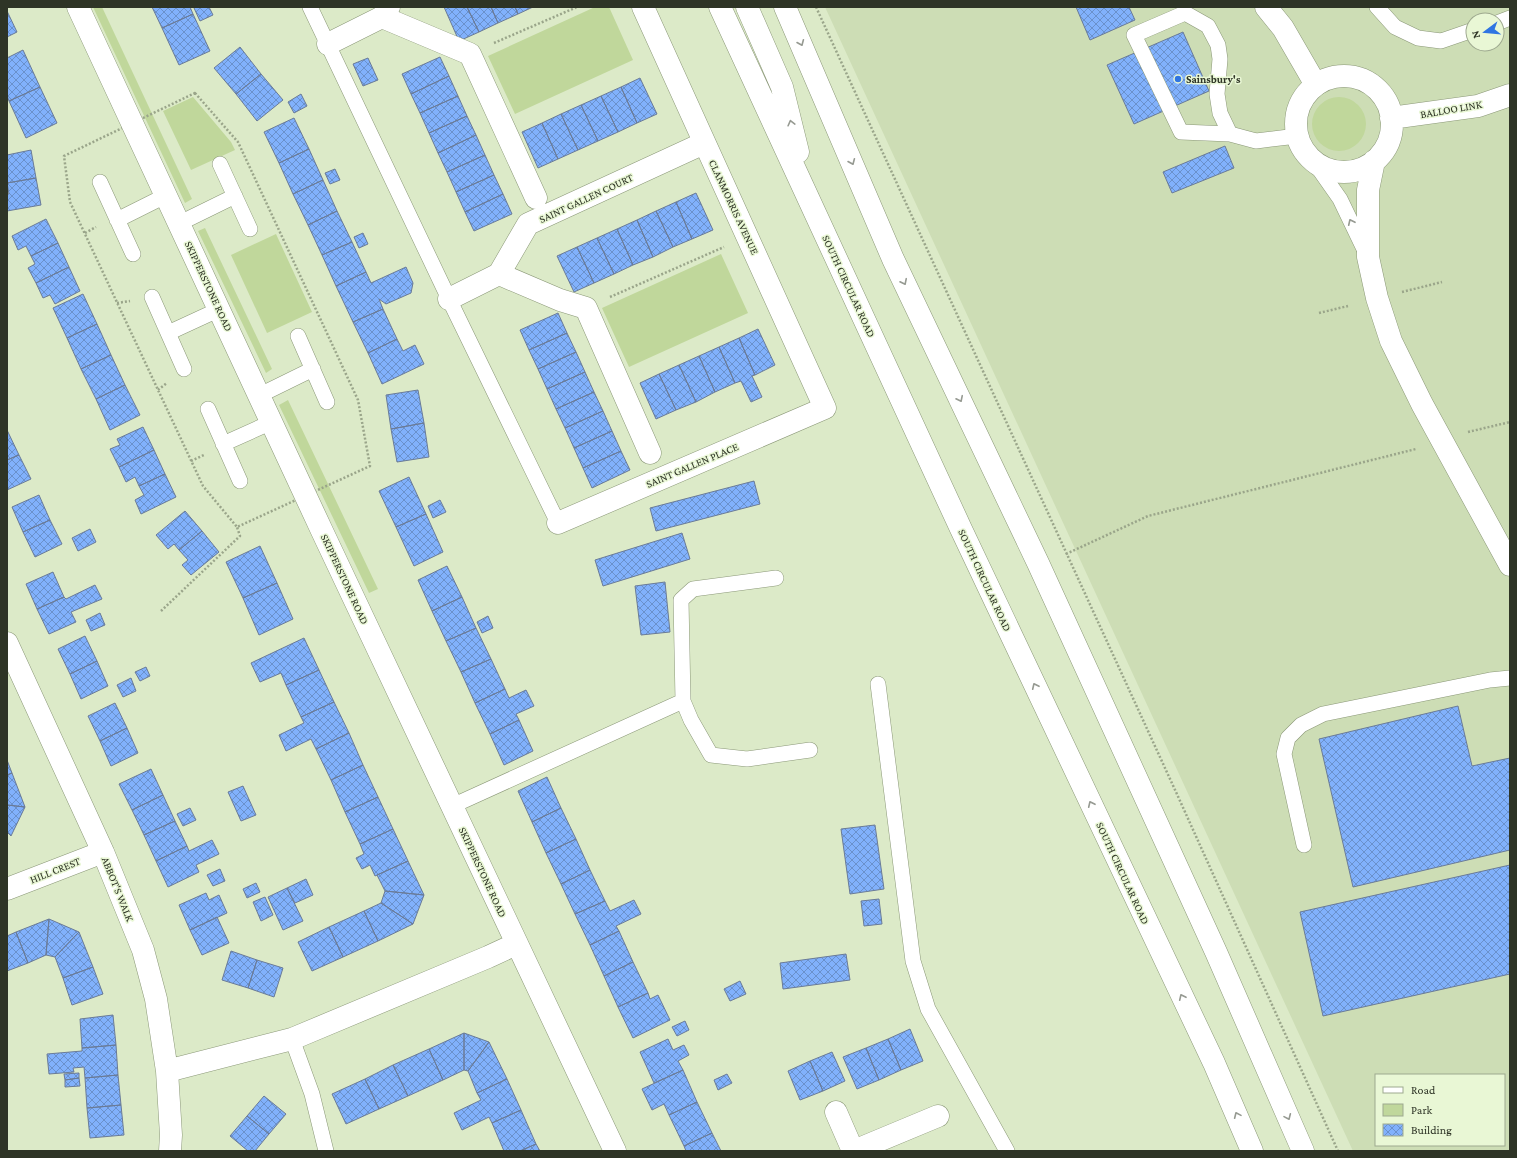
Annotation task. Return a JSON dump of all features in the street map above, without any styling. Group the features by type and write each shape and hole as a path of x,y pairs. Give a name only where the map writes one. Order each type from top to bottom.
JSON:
{"main road":[{"name":"SKIPPERSTONE ROAD","path":"78,7 516,944 615,1151"},
{"name":"CLANMORRIS AVENUE","path":"643,7 825,408"},
{"name":"SOUTH CIRCULAR ROAD","path":"720,7 961,529 1214,1063 1252,1151"},
{"path":"747,7 782,87 810,202"},
{"path":"785,7 893,259 1038,563 1216,952 1303,1151"},
{"path":"1266,7 1283,28 1316,84"},
{"path":"328,44 385,12 470,54 536,198"},
{"path":"1336,76 1352,77 1367,82 1379,92 1387,104 1391,118 1391,134 1385,149 1374,161 1360,169 1344,172 1329,170 1314,162 1304,151 1297,136 1296,120 1299,105 1308,91 1316,84 1336,76"},
{"name":"BALLOO LINK","path":"1391,118 1478,106 1510,95"},
{"name":"SAINT GALLEN COURT","path":"499,274 528,224 704,143"},
{"path":"1374,161 1368,190 1368,257 1378,298 1391,340 1404,371 1510,565"},
{"path":"449,299 499,274 560,300 586,308 650,453"},
{"name":"SAINT GALLEN PLACE","path":"558,523 825,408"},
{"name":"ABBOT'S WALK","path":"7,643 103,852 143,950 156,998 167,1071 171,1135 170,1151"},
{"name":"HILL CREST","path":"7,889 103,852"},
{"path":"167,1071 292,1039 516,944"},
{"path":"836,1112 854,1151 938,1116"}],"lane":[{"path":"310,7 449,299 558,523"},
{"path":"1377,7 1395,27 1418,38 1441,41 1465,33"},
{"path":"1230,134 1220,113 1217,94 1220,59 1218,45 1208,26 1185,13 1134,35 1181,132 1230,134 1256,141 1297,136"},
{"path":"1314,162 1340,199 1368,257"},
{"path":"220,164 250,229"},
{"path":"100,182 133,254"},
{"path":"117,220 166,196"},
{"path":"180,223 235,196"},
{"path":"152,298 184,369"},
{"path":"168,333 220,309"},
{"path":"298,336 327,402"},
{"path":"260,395 313,369"},
{"path":"208,409 240,482"},
{"path":"223,444 272,422"},
{"path":"776,578 693,589 681,600 683,702 691,720 711,755 747,759 810,750"},
{"path":"1304,845 1284,754 1288,738 1301,725 1323,714 1490,680 1510,678"},
{"path":"878,684 913,961 928,1009 1007,1151"},
{"path":"452,806 683,702"},
{"path":"292,1039 312,1094 326,1151"}],"path":[{"path":"470,54 577,7"},
{"path":"816,7 1338,1151"},
{"path":"132,123 195,93 238,142 358,400 370,466 306,496"},
{"path":"586,308 748,237"},
{"path":"1397,293 1442,282"},
{"path":"1319,313 1348,306"},
{"path":"1066,554 1148,516 1424,447 1459,431 1468,432 1510,422"},
{"path":"161,611 240,536 237,527"}],"shaded area":[{"path":"825,7 1510,7 1510,1151 1353,1151"}],"green space":[{"path":"93,7 102,7 192,199 185,203"},
{"path":"595,7 609,7 633,60 515,114 488,56"},
{"path":"193,97 231,142 235,150 191,170 163,111"},
{"path":"1339,97 1349,99 1358,105 1364,114 1366,124 1364,134 1358,143 1349,149 1339,151 1329,149 1320,143 1314,134 1312,124 1314,114 1320,105 1329,99"},
{"path":"205,228 272,369 266,373 198,231"},
{"path":"276,234 312,312 267,333 231,255"},
{"path":"721,254 748,313 629,367 602,308"},
{"path":"288,400 378,589 369,593 279,405"}],"building":[{"path":"152,7 190,7 193,14 162,28"},
{"path":"209,7 213,15 200,21 194,8"},
{"path":"444,7 467,7 479,32 459,41"},
{"path":"467,7 491,7 498,23 479,32"},
{"path":"491,7 515,7 518,14 498,23"},
{"path":"515,7 533,7 518,14"},
{"path":"1076,7 1129,7 1135,20 1090,40"},
{"path":"7,11 17,32 7,37"},
{"path":"193,14 210,51 179,65 162,28"},
{"path":"1183,32 1209,91 1134,124 1107,65"},
{"path":"240,47 261,74 236,94 214,68"},
{"path":"23,50 40,87 9,101 7,96 7,58"},
{"path":"440,57 449,76 411,94 402,74"},
{"path":"368,58 378,80 363,86 353,64"},
{"path":"261,74 283,100 257,121 236,94"},
{"path":"449,76 458,96 420,113 411,94"},
{"path":"640,78 657,114 637,123 621,87"},
{"path":"40,87 57,123 26,138 9,101"},
{"path":"621,87 637,123 618,132 601,96"},
{"path":"301,94 307,106 294,113 288,102"},
{"path":"458,96 467,116 429,133 420,113"},
{"path":"601,96 618,132 598,141 581,105"},
{"path":"581,105 598,141 578,150 561,114"},
{"path":"561,114 578,150 558,159 542,123"},
{"path":"467,116 476,135 438,153 429,133"},
{"path":"294,118 309,149 279,163 264,132"},
{"path":"542,123 558,159 538,168 522,132"},
{"path":"476,135 485,155 447,172 438,153"},
{"path":"1225,146 1234,168 1172,193 1163,172"},
{"path":"309,149 323,180 293,194 279,163"},
{"path":"31,150 36,178 7,183 7,155"},
{"path":"485,155 494,175 456,192 447,172"},
{"path":"335,169 340,180 330,184 325,173"},
{"path":"494,175 503,194 465,212 456,192"},
{"path":"36,178 41,205 7,211 7,194 9,194 7,183"},
{"path":"323,180 337,211 308,225 293,194"},
{"path":"696,193 713,230 692,239 676,202"},
{"path":"503,194 512,214 474,231 465,212"},
{"path":"676,202 692,239 673,247 656,211"},
{"path":"337,211 352,242 322,255 308,225"},
{"path":"656,211 673,247 653,257 637,220"},
{"path":"46,219 58,243 31,256 26,246 18,250 12,236"},
{"path":"637,220 653,257 633,265 617,229"},
{"path":"617,229 633,265 614,274 597,238"},
{"path":"363,233 368,244 359,248 354,237"},
{"path":"597,238 614,274 594,283 577,247"},
{"path":"352,242 366,272 336,286 322,255"},
{"path":"58,243 69,267 36,283 28,268 35,264 31,256"},
{"path":"577,247 594,283 574,292 557,256"},
{"path":"69,267 80,291 55,304 50,295 43,298 36,283"},
{"path":"406,267 413,283 411,293 386,304 379,299 383,309 353,322 336,286 366,272 371,283"},
{"path":"83,294 97,324 67,338 53,308"},
{"path":"383,309 397,339 368,353 353,322"},
{"path":"558,313 567,333 529,350 520,330"},
{"path":"97,324 111,355 81,369 67,338"},
{"path":"758,329 775,365 755,375 739,338"},
{"path":"567,333 576,352 538,369 529,350"},
{"path":"739,338 755,375 752,376 762,397 751,402 741,381 735,383 719,347"},
{"path":"397,339 403,351 415,345 424,364 382,384 368,353"},
{"path":"719,347 735,383 715,392 699,356"},
{"path":"576,352 585,372 547,389 538,369"},
{"path":"111,355 125,385 96,399 81,369"},
{"path":"699,356 715,392 696,402 679,365"},
{"path":"679,365 696,402 676,410 659,374"},
{"path":"585,372 594,392 556,409 547,389"},
{"path":"659,374 676,410 656,419 640,383"},
{"path":"125,385 140,415 110,430 96,399"},
{"path":"418,390 424,423 391,429 386,395"},
{"path":"594,392 603,411 565,428 556,409"},
{"path":"603,411 612,431 574,448 565,428"},
{"path":"424,423 429,457 397,462 391,429"},
{"path":"143,427 154,450 119,467 110,449 120,445 117,439"},
{"path":"7,430 19,455 7,460"},
{"path":"612,431 621,451 583,468 574,448"},
{"path":"154,450 165,474 139,486 135,477 126,482 119,467"},
{"path":"621,451 630,470 592,488 583,468"},
{"path":"19,455 31,479 7,490 7,460"},
{"path":"165,474 176,497 141,514 135,500 144,495 139,486"},
{"path":"409,477 426,514 396,527 379,491"},
{"path":"754,481 760,504 656,531 650,508"},
{"path":"39,495 50,520 23,532 12,507"},
{"path":"440,500 446,512 433,518 428,506"},
{"path":"185,511 202,531 179,550 174,544 168,549 156,535"},
{"path":"426,514 443,552 414,566 396,527"},
{"path":"50,520 62,544 35,557 23,532"},
{"path":"90,529 96,542 78,551 72,538"},
{"path":"202,531 219,552 191,575 182,565 188,560 179,550"},
{"path":"682,533 690,559 603,586 595,560"},
{"path":"260,546 277,583 243,598 226,562"},
{"path":"447,566 462,597 432,611 418,580"},
{"path":"53,572 64,597 37,609 26,584"},
{"path":"665,582 670,632 641,635 635,586"},
{"path":"277,583 293,619 259,635 243,598"},
{"path":"95,585 102,599 71,612 76,622 49,634 37,609 64,597 66,599"},
{"path":"462,597 476,628 446,641 432,611"},
{"path":"100,613 105,625 91,631 86,620"},
{"path":"488,616 493,628 482,633 477,622"},
{"path":"476,628 491,659 461,672 446,641"},
{"path":"85,636 97,661 70,674 58,649"},
{"path":"304,638 319,670 286,685 281,673 260,682 251,663"},
{"path":"491,659 505,689 475,703 461,672"},
{"path":"97,661 108,686 81,699 70,674"},
{"path":"146,667 150,676 140,681 135,672"},
{"path":"319,670 334,702 301,717 286,685"},
{"path":"131,678 136,691 123,697 117,685"},
{"path":"505,689 509,698 526,690 534,706 516,714 519,720 490,734 475,703"},
{"path":"334,702 349,733 316,749 311,739 286,751 279,735 304,723 301,717"},
{"path":"115,703 127,728 100,741 88,716"},
{"path":"1458,706 1472,766 1510,758 1510,850 1353,887 1319,739"},
{"path":"519,720 533,751 504,765 490,734"},
{"path":"127,728 138,753 111,766 100,741"},
{"path":"349,733 363,765 331,780 316,749"},
{"path":"7,760 12,773 7,775"},
{"path":"363,765 378,797 345,812 331,780"},
{"path":"151,769 163,795 132,810 119,784"},
{"path":"12,773 25,807 7,805 7,775"},
{"path":"547,777 561,808 532,822 518,791"},
{"path":"243,786 256,815 241,821 228,792"},
{"path":"163,795 175,821 144,835 132,810"},
{"path":"378,797 393,829 360,844 345,812"},
{"path":"7,805 25,807 11,836 7,832"},
{"path":"190,808 196,820 183,826 177,814"},
{"path":"561,808 576,839 546,853 532,822"},
{"path":"175,821 187,846 156,861 144,835"},
{"path":"875,825 884,889 850,894 841,829"},
{"path":"393,829 408,861 375,876 370,865 362,869 356,858 364,854 360,844"},
{"path":"576,839 590,870 561,884 546,853"},
{"path":"212,840 219,854 196,865 199,872 168,887 156,861 187,846 189,851"},
{"path":"408,861 424,895 385,891 377,875"},
{"path":"1510,865 1510,974 1323,1016 1300,912"},
{"path":"220,869 225,881 213,886 207,875"},
{"path":"590,870 605,901 575,914 561,884"},
{"path":"306,879 313,895 295,903 287,888"},
{"path":"256,883 260,892 247,898 243,889"},
{"path":"287,888 303,921 283,930 268,897"},
{"path":"385,891 424,895 413,924 381,903"},
{"path":"206,893 209,900 219,895 227,913 190,930 179,905"},
{"path":"265,897 273,915 261,921 253,902"},
{"path":"879,899 882,924 864,926 861,901"},
{"path":"634,900 641,914 616,926 619,931 590,945 575,914 605,901 610,911"},
{"path":"381,903 413,924 378,941 364,911"},
{"path":"364,911 378,941 343,957 329,927"},
{"path":"217,917 229,943 202,955 190,930"},
{"path":"49,919 46,955 28,963 16,932"},
{"path":"49,919 79,932 55,957 46,955"},
{"path":"329,927 343,957 312,971 298,942"},
{"path":"619,931 633,962 604,976 590,945"},
{"path":"16,932 28,963 7,971 7,936"},
{"path":"79,932 93,967 63,978 55,957"},
{"path":"231,951 257,960 248,988 222,980"},
{"path":"846,954 850,980 783,989 780,963"},
{"path":"257,960 283,968 274,997 248,988"},
{"path":"633,962 648,993 618,1007 604,976"},
{"path":"93,967 103,994 72,1005 63,978"},
{"path":"740,981 746,994 730,1001 724,989"},
{"path":"648,993 650,999 658,995 670,1020 633,1038 618,1007"},
{"path":"113,1015 116,1045 82,1048 80,1019"},
{"path":"685,1021 689,1030 677,1036 672,1027"},
{"path":"910,1029 923,1061 901,1070 888,1039"},
{"path":"464,1033 464,1070 443,1080 429,1049"},
{"path":"464,1033 489,1042 468,1071 464,1070"},
{"path":"668,1039 673,1050 684,1045 689,1055 678,1061 683,1070 654,1083 640,1052"},
{"path":"888,1039 901,1070 879,1080 866,1048"},
{"path":"489,1042 507,1079 477,1093 468,1071"},
{"path":"116,1045 118,1075 85,1078 84,1067 73,1068 74,1072 49,1074 47,1054 82,1051 82,1048"},
{"path":"866,1048 879,1080 857,1089 843,1057"},
{"path":"429,1049 443,1080 408,1096 393,1065"},
{"path":"832,1052 845,1081 823,1091 810,1061"},
{"path":"810,1061 823,1091 800,1100 788,1071"},
{"path":"393,1065 408,1096 379,1109 365,1079"},
{"path":"683,1070 697,1102 669,1115 664,1104 652,1110 642,1089"},
{"path":"79,1073 79,1078 65,1080 64,1074"},
{"path":"727,1074 732,1083 718,1090 714,1080"},
{"path":"118,1075 121,1105 87,1108 85,1078"},
{"path":"79,1078 80,1086 65,1087 65,1080"},
{"path":"365,1079 379,1109 346,1124 332,1094"},
{"path":"507,1079 521,1110 492,1123 489,1117 462,1130 454,1113 481,1100 477,1093"},
{"path":"264,1096 286,1114 269,1134 247,1116"},
{"path":"697,1102 712,1133 684,1146 669,1115"},
{"path":"121,1105 124,1135 90,1138 87,1108"},
{"path":"521,1110 536,1144 520,1151 504,1151 492,1123"},
{"path":"247,1116 269,1134 255,1151 248,1151 230,1136"},
{"path":"712,1133 721,1151 686,1151 684,1146"},
{"path":"536,1144 540,1151 520,1151"}],"place":[{"name":"Sainsbury's","path":"1178,79"}]}
